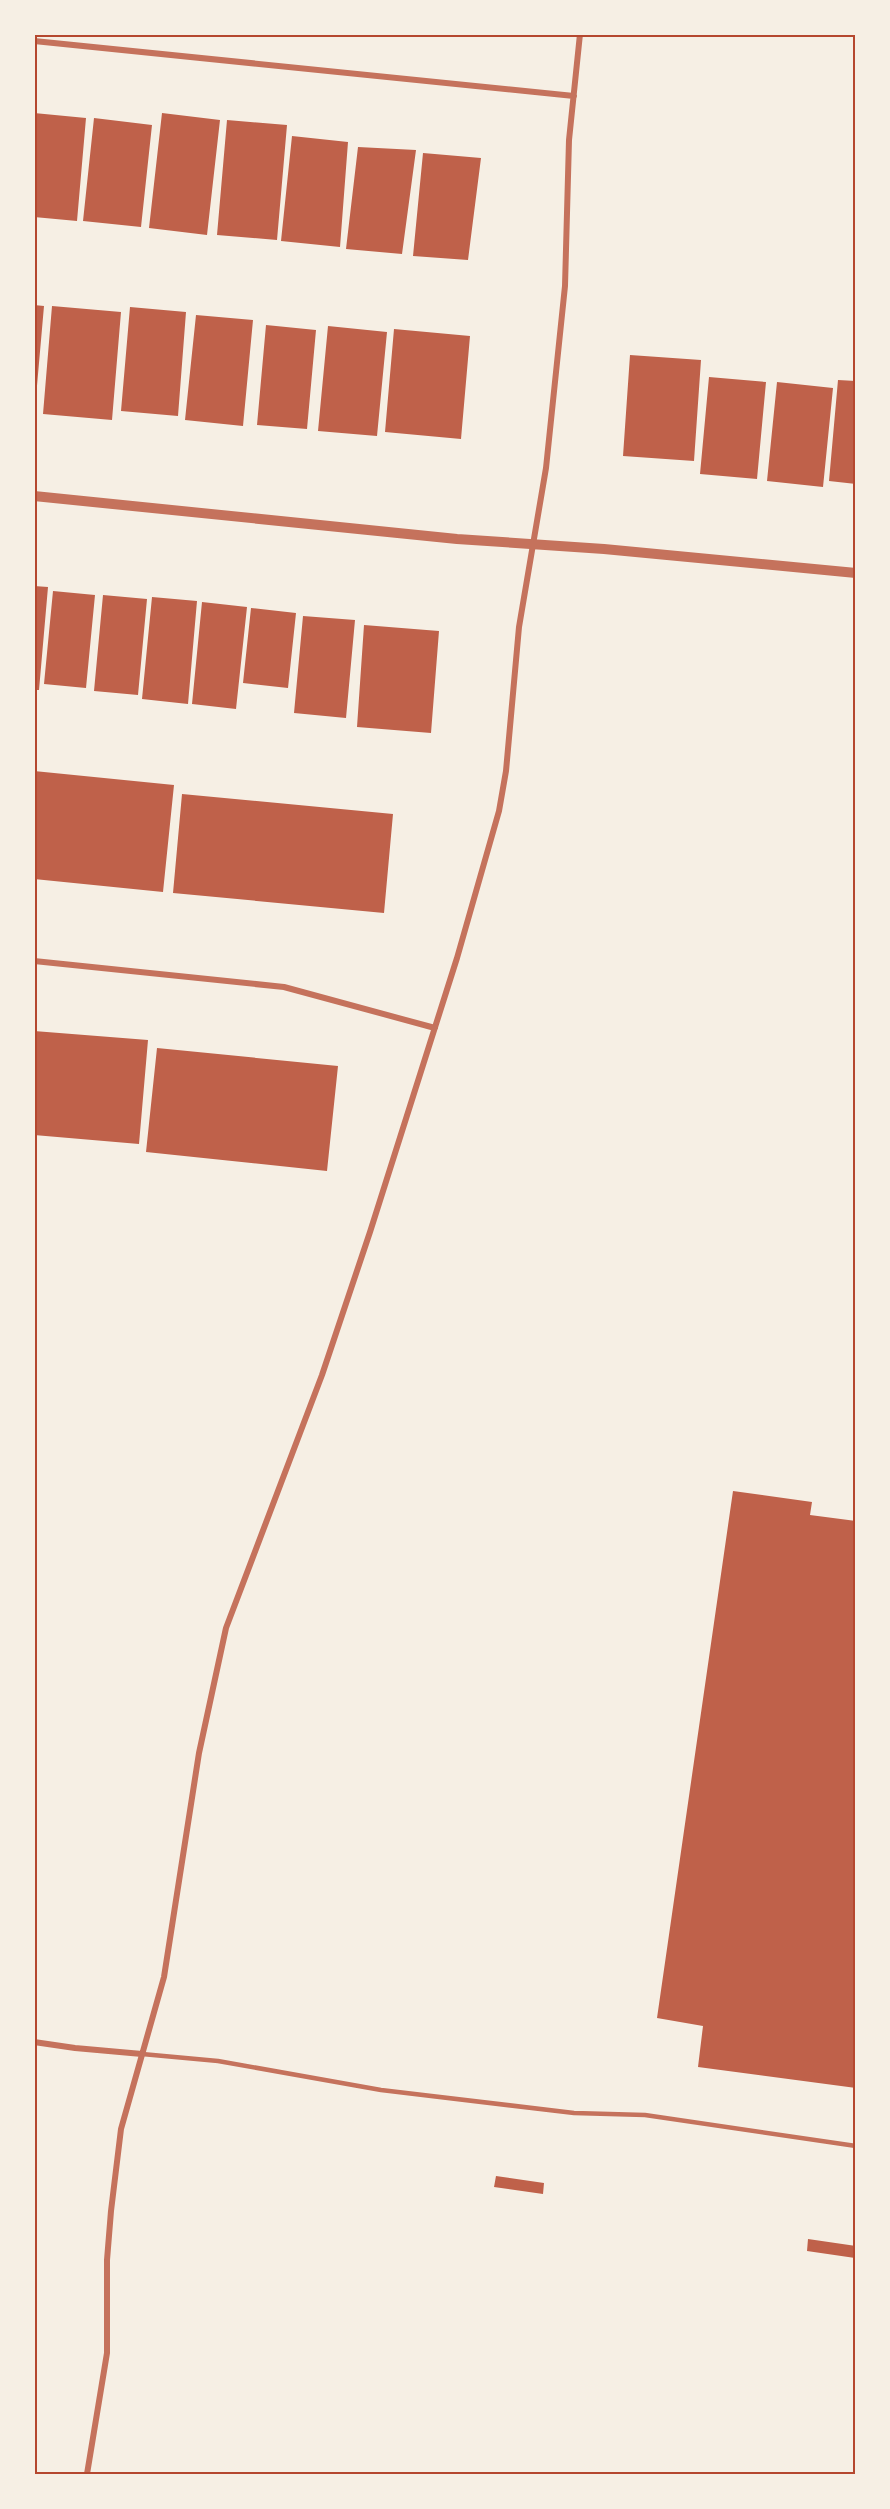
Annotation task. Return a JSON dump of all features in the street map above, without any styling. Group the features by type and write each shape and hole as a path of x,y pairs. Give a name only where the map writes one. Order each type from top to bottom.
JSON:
{"street":[{"path":"87,2475 106,2353 107,2260 120,2141 164,1977 199,1753 226,1628 322,1375 468,924 499,811 506,771 519,627 546,468 565,286 569,140 580,34"},
{"path":"34,40 574,96"},
{"path":"34,496 457,539 604,549 855,573"},
{"path":"34,961 284,987 435,1028"},
{"path":"34,2042 142,2054"}],"lane":[{"path":"142,2054 218,2061 381,2090 574,2113 645,2115 855,2146"}],"building":[{"path":"34,113 86,118 77,221 34,217"},
{"path":"162,113 220,120 207,235 149,228"},
{"path":"94,118 152,125 141,227 83,221"},
{"path":"227,120 287,125 277,240 217,235"},
{"path":"292,136 348,142 340,247 281,241"},
{"path":"358,147 416,150 402,254 346,249"},
{"path":"423,153 481,158 468,260 413,256"},
{"path":"34,305 44,306 36,397 34,397"},
{"path":"52,306 121,312 112,420 43,414"},
{"path":"130,307 186,312 178,416 121,411"},
{"path":"196,315 253,320 243,426 185,420"},
{"path":"266,325 316,330 307,429 257,425"},
{"path":"328,326 387,332 377,436 318,431"},
{"path":"394,329 470,336 461,439 385,432"},
{"path":"630,355 701,360 694,461 623,456"},
{"path":"709,377 766,382 757,479 700,474"},
{"path":"838,380 856,381 856,484 829,481"},
{"path":"777,382 833,388 823,487 767,481"},
{"path":"34,586 48,587 39,690 34,690"},
{"path":"53,591 95,595 86,688 44,684"},
{"path":"103,595 147,599 138,695 94,691"},
{"path":"152,597 197,601 188,704 142,699"},
{"path":"202,602 247,607 236,709 192,704"},
{"path":"251,608 296,613 288,688 243,683"},
{"path":"303,616 355,620 346,718 294,713"},
{"path":"364,625 439,631 431,733 357,727"},
{"path":"34,771 174,785 163,892 34,879"},
{"path":"182,794 393,814 384,913 173,893"},
{"path":"34,1031 148,1040 139,1144 34,1135"},
{"path":"157,1048 338,1066 327,1171 146,1152"},
{"path":"733,1491 812,1502 810,1515 856,1521 856,2088 698,2067 703,2026 657,2018"},
{"path":"496,2176 544,2183 543,2194 494,2187"},
{"path":"808,2239 856,2246 855,2258 807,2251"}]}
